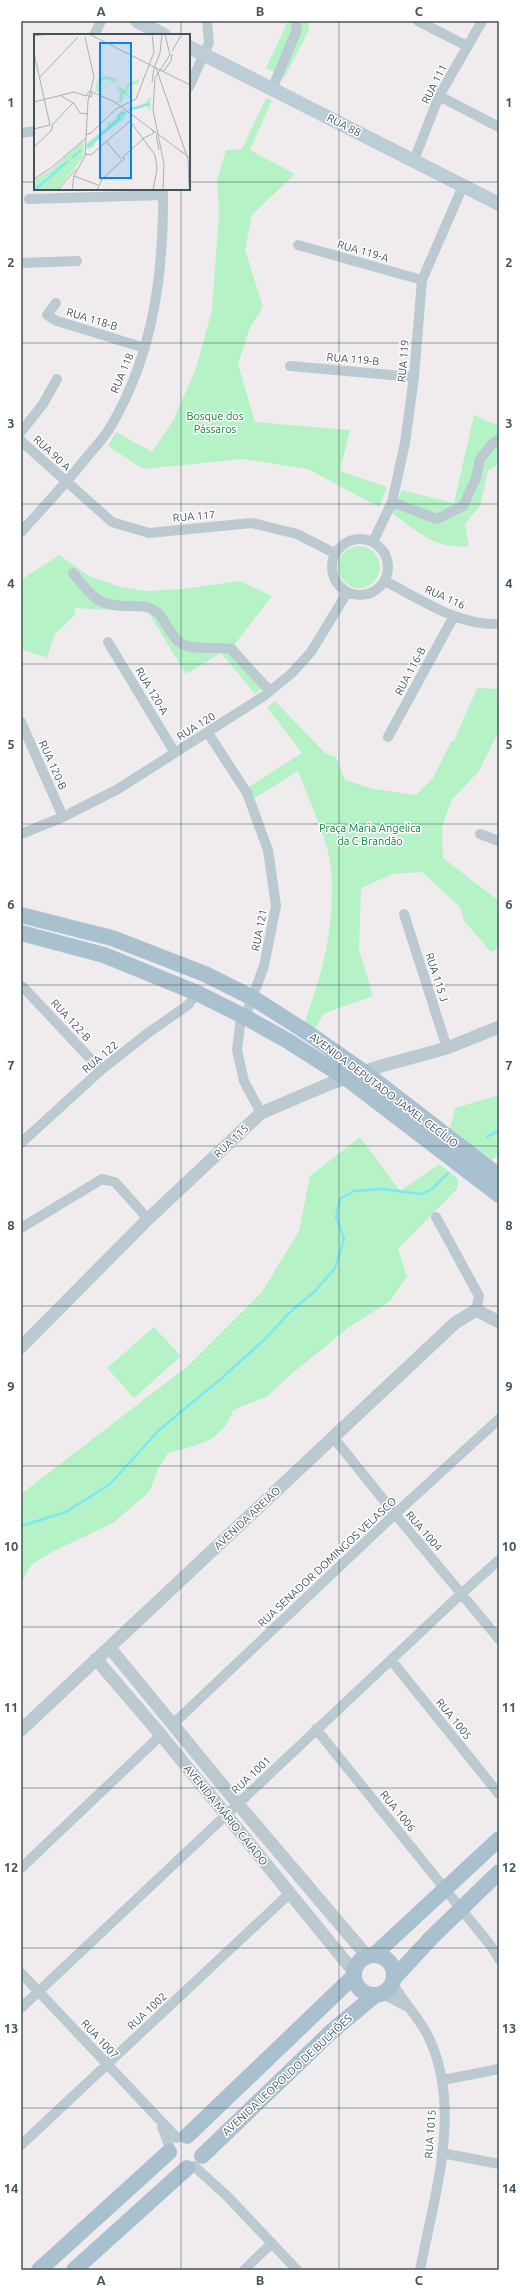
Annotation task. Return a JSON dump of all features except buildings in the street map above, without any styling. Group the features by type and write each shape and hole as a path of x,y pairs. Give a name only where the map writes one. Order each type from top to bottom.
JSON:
{"main road":[{"path":"137,21 162,34"},
{"name":"RUA 88","path":"190,48 499,204"},
{"name":"AVENIDA DEPUTADO JAMEL CECÍLIO","path":"21,915 112,938 205,974 253,998 308,1033 364,1072 499,1176"},
{"name":"AVENIDA DEPUTADO JAMEL CECÍLIO","path":"21,933 104,955 197,993 245,1017 288,1041 346,1078 499,1195"},
{"path":"39,2270 176,2144 354,1974 358,1962 371,1955 499,1838"},
{"name":"AVENIDA LEOPOLDO DE BULHÕES","path":"74,2270 196,2163 331,2032 386,1988 410,1959 499,1872"},
{"path":"354,1974 360,1990 386,1988 392,1965 381,1956 371,1955"},
{"path":"197,2140 202,2150 196,2163 177,2166 173,2162 176,2144 197,2140"}],"street":[{"path":"94,34 101,21"},
{"path":"190,84 209,43 207,21"},
{"path":"272,89 296,32 297,21"},
{"path":"418,21 467,46"},
{"name":"RUA 111","path":"414,160 439,96 482,21"},
{"path":"439,96 499,127"},
{"path":"21,133 34,131"},
{"name":"RUA 119","path":"373,542 392,502 405,443 414,377 422,280 463,186"},
{"path":"29,199 163,192"},
{"name":"RUA 118","path":"21,532 66,483 111,426 145,348 157,296 163,248 163,192"},
{"name":"RUA 119-A","path":"298,245 422,280"},
{"path":"21,263 77,261"},
{"name":"RUA 118-B","path":"56,303 47,315 57,321 145,348"},
{"name":"RUA 119-B","path":"290,366 414,377"},
{"path":"21,432 43,404 57,379"},
{"path":"392,502 416,513 437,519 463,506 476,478 480,459 492,444 499,440"},
{"name":"RUA 90 A","path":"21,441 66,483"},
{"name":"RUA 117","path":"66,483 112,522 150,533 252,523 297,534 334,553"},
{"path":"359,538 373,542 384,552 388,567 385,581 375,592 362,596 347,593 336,583 331,568 334,553 344,543 359,538"},
{"path":"73,573 90,593 103,604 113,606 144,606 155,611 175,639 184,645 194,647 226,648 234,652 270,691"},
{"name":"RUA 116","path":"385,581 454,616 483,625 499,624"},
{"name":"RUA 120","path":"21,834 63,817 118,789 208,733 270,691 292,673 311,652 347,593"},
{"name":"RUA 116-B","path":"388,737 454,616"},
{"name":"RUA 120-A","path":"108,642 175,754"},
{"name":"RUA 120-B","path":"21,722 63,817"},
{"name":"RUA 121","path":"208,733 247,793 268,850 276,906 264,966 253,998 240,1025 236,1050 244,1081 261,1113"},
{"path":"480,834 499,841"},
{"name":"RUA 115 J","path":"404,914 447,1048"},
{"name":"RUA 122-B","path":"22,986 101,1070"},
{"name":"RUA 122","path":"21,1143 101,1070 148,1033 188,1005 197,993"},
{"name":"RUA 115","path":"21,1347 148,1219 261,1113 346,1078 447,1048 499,1028"},
{"path":"21,1228 102,1179 116,1182 148,1219"},
{"path":"436,1217 479,1296 476,1310 499,1322"},
{"name":"AVENIDA AREIÃO","path":"21,1730 455,1323 476,1310"},
{"name":"RUA SENADOR DOMINGOS VELASCO","path":"173,1724 395,1514 499,1419"},
{"name":"RUA 1004","path":"333,1437 499,1639"},
{"name":"RUA 1001","path":"21,2008 462,1593 499,1560"},
{"name":"AVENIDA MÁRIO CAIADO","path":"110,1648 238,1804 371,1955"},
{"name":"AVENIDA MÁRIO CAIADO","path":"96,1659 161,1735 354,1974"},
{"name":"RUA 1005","path":"391,1660 499,1794"},
{"name":"RUA 1006","path":"316,1730 445,1888 499,1959"},
{"path":"21,1868 161,1735"},
{"name":"RUA 1002","path":"21,2145 289,1894"},
{"name":"RUA 1007","path":"21,1973 107,2064 176,2144"},
{"name":"RUA 1015","path":"386,1988 407,2007 426,2034 443,2080 445,2118 442,2153 420,2270"},
{"path":"443,2080 499,2069"},
{"path":"442,2153 499,2164"},
{"path":"196,2163 297,2270"},
{"path":"244,2270 272,2243"}],"green space":[{"path":"288,21 309,21 309,30 284,78 266,68"},
{"name":"Bosque dos Pássaros","path":"266,98 272,100 250,150 295,174 252,215 245,250 263,307 249,330 238,364 255,422 350,430 340,471 387,487 379,507 308,469 242,459 143,469 108,446 116,432 152,452 173,421 196,368 212,310 219,213 217,180 226,150 242,149"},
{"path":"474,415 494,424 499,424 499,464 488,471 480,506 465,524 469,546 457,547 428,538 410,527 392,513 402,490 454,503"},
{"path":"355,546 363,546 371,549 377,555 380,567 377,579 371,585 363,588 355,588 347,585 341,579 338,571 338,563 341,555 347,549"},
{"path":"59,555 89,576 121,587 145,591 182,589 240,581 272,596 235,644 267,684 255,694 221,653 186,674 148,612 74,608 76,614 54,635 47,658 21,649 21,580"},
{"name":"Praça Maria Angelica da C Brandão","path":"477,688 499,689 499,731 479,771 451,801 442,827 443,858 499,901 499,948 491,952 464,921 460,907 422,872 393,874 361,888 359,950 373,996 323,1014 315,1029 304,1023 323,964 327,944 332,902 330,861 325,839 298,771 253,799 247,788 302,753 267,707 275,701 325,753 336,757 345,780 373,789 416,795 433,778 451,742 454,741"},
{"path":"499,1095 499,1153 492,1160 450,1129 455,1108"},
{"path":"360,1137 400,1191 439,1164 458,1179 457,1189 398,1249 407,1276 390,1301 348,1328 289,1376 268,1396 233,1410 229,1421 216,1436 199,1444 168,1453 158,1469 150,1491 113,1523 52,1552 31,1565 21,1583 21,1494 189,1365 262,1292 299,1231 310,1176"},
{"path":"154,1327 181,1356 134,1398 107,1368"}],"waterway":[{"path":"487,1137 499,1130"},
{"path":"21,1526 66,1512 110,1484 159,1430 223,1377 264,1340 290,1312 315,1291 335,1268 344,1239 336,1217 340,1199 354,1191 382,1189 422,1194 432,1189 448,1173"}]}
